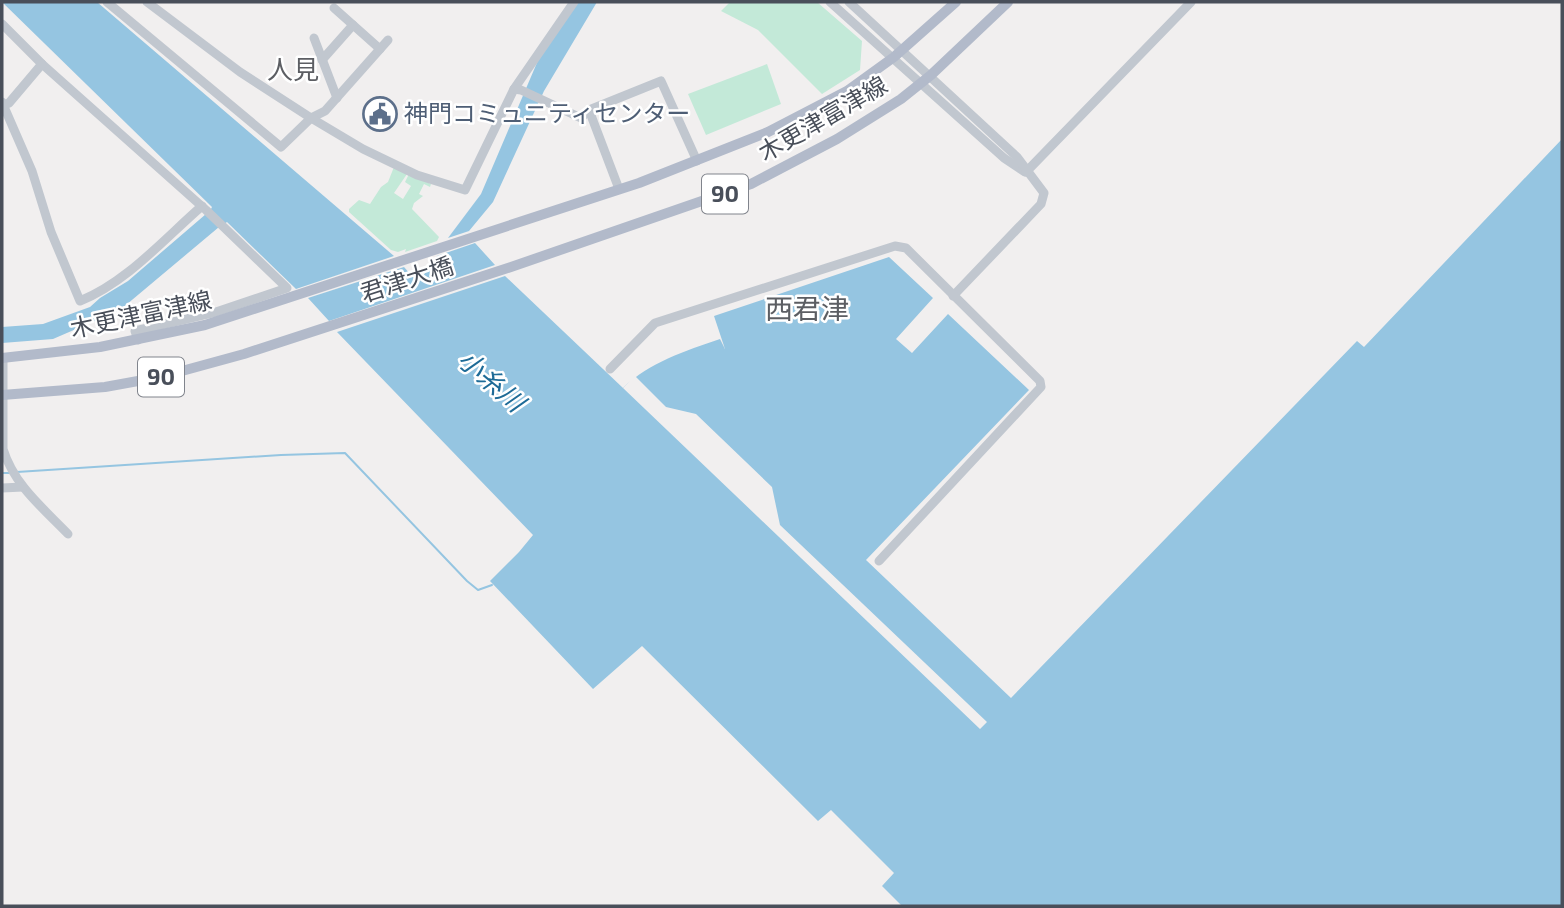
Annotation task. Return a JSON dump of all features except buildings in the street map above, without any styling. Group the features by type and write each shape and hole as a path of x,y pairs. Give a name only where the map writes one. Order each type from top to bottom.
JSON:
{"main road":[{"name":"木更津富津線","path":"477,237 697,161 807,113 847,91 894,57 956,2"},
{"name":"木更津富津線","path":"511,267 751,184 837,139 901,99 926,79 1008,2"},
{"name":"君津大橋","path":"286,300 477,237"},
{"name":"君津大橋","path":"3,395 105,387 160,377 316,332 511,267"},
{"name":"木更津富津線","path":"2,358 138,340 196,327 286,300"}],"street":[{"path":"107,2 281,147 311,118 325,111 388,40"},
{"path":"147,2 240,72 363,149 417,175 465,190 517,89 574,2"},
{"path":"830,2 894,57 926,79"},
{"path":"849,2 903,50 926,79 1004,158 1027,172 1043,191 1042,202 953,296"},
{"path":"1027,172 1191,2"},
{"path":"334,8 380,49"},
{"path":"2,24 42,64 204,208 287,288 225,309 135,331 138,340"},
{"path":"322,60 353,24"},
{"path":"314,38 337,98"},
{"path":"42,64 9,103 3,104 32,171 51,232 80,301 117,281 204,208"},
{"path":"517,89 581,118 589,110 662,81 697,161"},
{"path":"589,110 619,189"},
{"path":"610,369 655,323 895,246 906,248 1040,381 1041,387 879,561"},
{"path":"2,358 3,449 10,468 23,487 68,534"},
{"path":"2,488 23,487"}],"green space":[{"path":"730,2 817,2 862,41 860,70 822,94 758,30 721,11"},
{"path":"767,64 781,104 706,135 688,94"},
{"path":"394,167 407,174 394,193 403,199 411,186 405,182 409,174 431,184 430,187 424,184 419,194 423,196 414,203 412,209 439,237 437,241 405,252 406,249 398,252 391,250 349,212 359,200 370,204 381,187 388,182"}],"water":[{"path":"2,2 97,2 394,256 296,289 227,222 224,224 210,211 212,207"},
{"path":"578,2 597,2 544,91 493,202 469,231 448,238 481,194 539,58"},
{"name":"小糸川","path":"1562,139 1562,906 902,906 882,886 894,873 831,810 818,821 642,646 593,689 490,581 533,535 337,332 505,276 623,388 656,364 681,353 720,339 725,349 714,316 889,257 933,298 896,339 912,353 948,314 1029,390 866,560 1011,698 1357,341 1364,347"},
{"path":"206,214 219,227 120,310 53,339 2,343 2,327 43,324 90,307 128,281"},
{"path":"475,243 495,265 329,321 308,298 404,267 411,275 423,275 431,268 437,256"}],"pier":[{"path":"635,376 666,407 696,414 772,487 780,525 987,722 980,729 623,388"}],"waterway":[{"path":"17,472 345,453 467,581 478,590 492,585"},
{"path":"2,473 11,473"}],"place":[{"name":"神門コミュニティセンター","path":"380,114"}],"district":[{"name":"人見","path":"293,70"},
{"name":"西君津","path":"807,309"}]}
